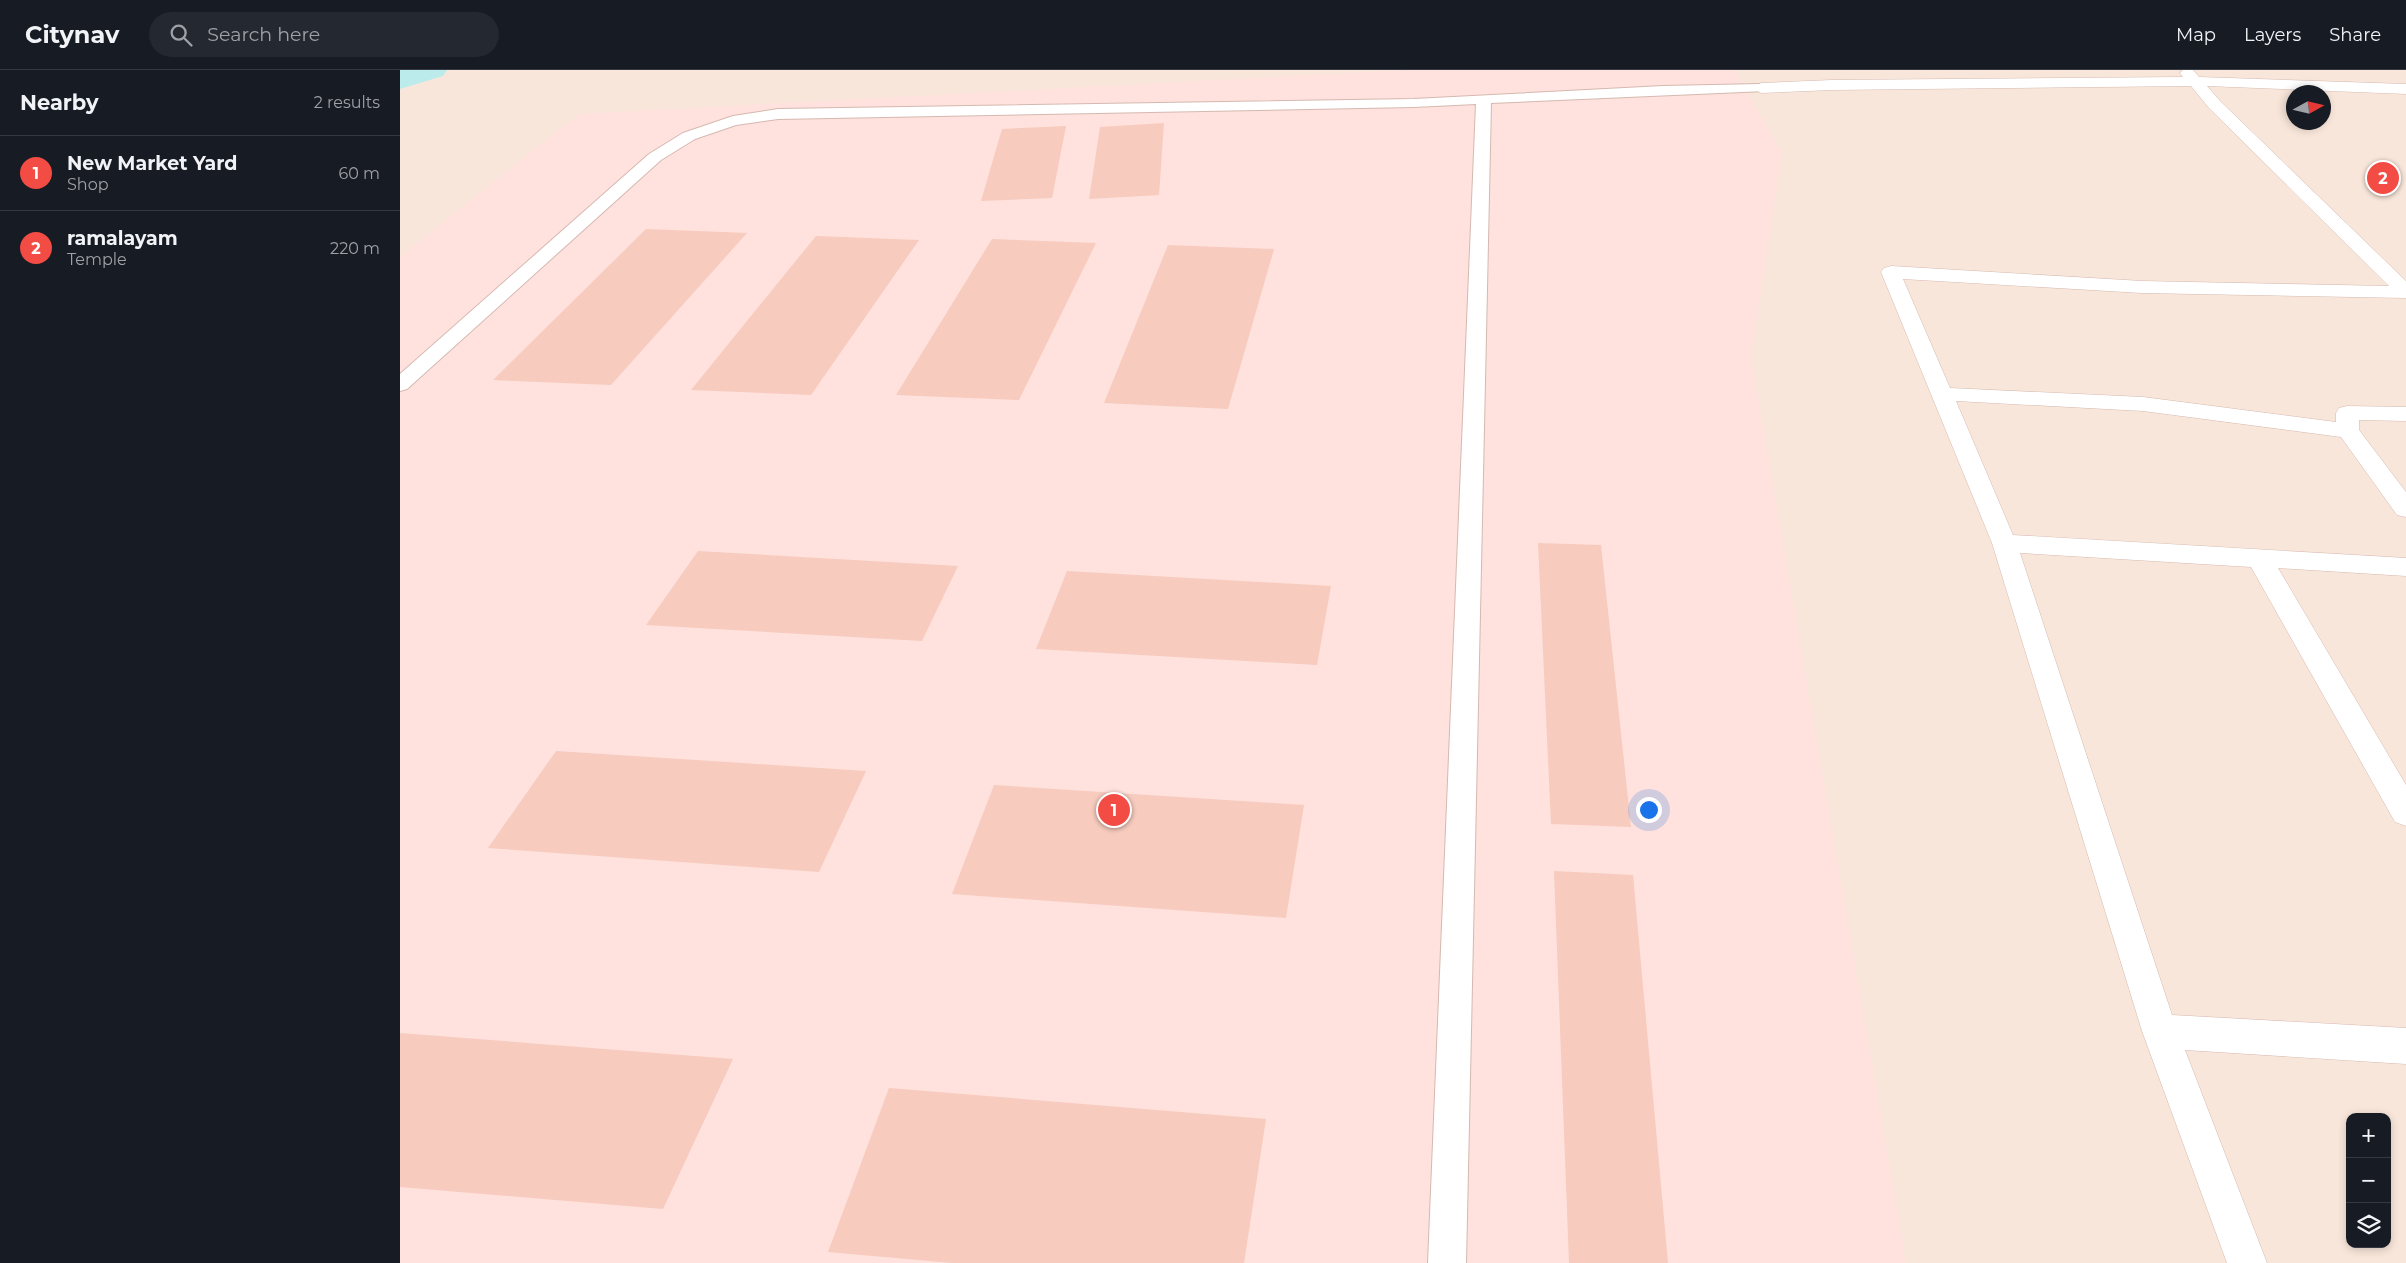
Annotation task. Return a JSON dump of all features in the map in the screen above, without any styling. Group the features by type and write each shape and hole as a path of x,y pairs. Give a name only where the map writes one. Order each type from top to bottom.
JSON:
{"street":[{"path":"1822,70 1832,85"},
{"path":"2190,75 2215,105 2406,292 2142,287 1891,272 2004,543 2160,1031 2247,1263"},
{"path":"1761,88 2190,75 2406,89"},
{"path":"2379,265 2406,266"},
{"path":"1942,394 2143,404 2348,432"},
{"path":"2406,414 2347,413 2348,432 2406,509"},
{"path":"2004,543 2406,566"},
{"path":"2259,558 2404,807"},
{"path":"2160,1031 2406,1046"}],"lane":[{"path":"400,385 654,157 689,136 733,121 778,114 1414,103 1664,90 1761,88"},
{"path":"1447,1263 1484,99"}],"shaded area":[{"path":"400,70 2406,70 2406,1263 400,1263"},
{"path":"1404,70 1734,70 1782,153 1751,357 1906,1263 400,1263 400,257 579,114"}],"building":[{"path":"1164,123 1159,195 1089,199 1100,127"},
{"path":"1066,126 1052,198 981,201 1002,129"},
{"path":"646,229 747,233 611,385 493,380"},
{"path":"816,236 919,240 811,395 691,390"},
{"path":"992,239 1096,243 1019,400 896,395"},
{"path":"1168,245 1274,249 1228,409 1104,403"},
{"path":"1538,543 1601,545 1631,827 1551,824"},
{"path":"698,551 958,566 922,641 646,625"},
{"path":"1067,571 1331,586 1317,665 1036,649"},
{"path":"556,751 866,771 819,872 488,848"},
{"path":"994,785 1304,805 1286,918 952,894"},
{"path":"1554,871 1633,875 1668,1263 1569,1263"},
{"path":"400,1033 733,1059 663,1209 400,1187"},
{"path":"889,1088 1266,1119 1244,1263 952,1263 828,1252"}],"waterway":[{"path":"400,80 432,70"}],"place":[{"name":"ramalayam","path":"2383,178"},
{"name":"New Market Yard","path":"1114,810"}]}
